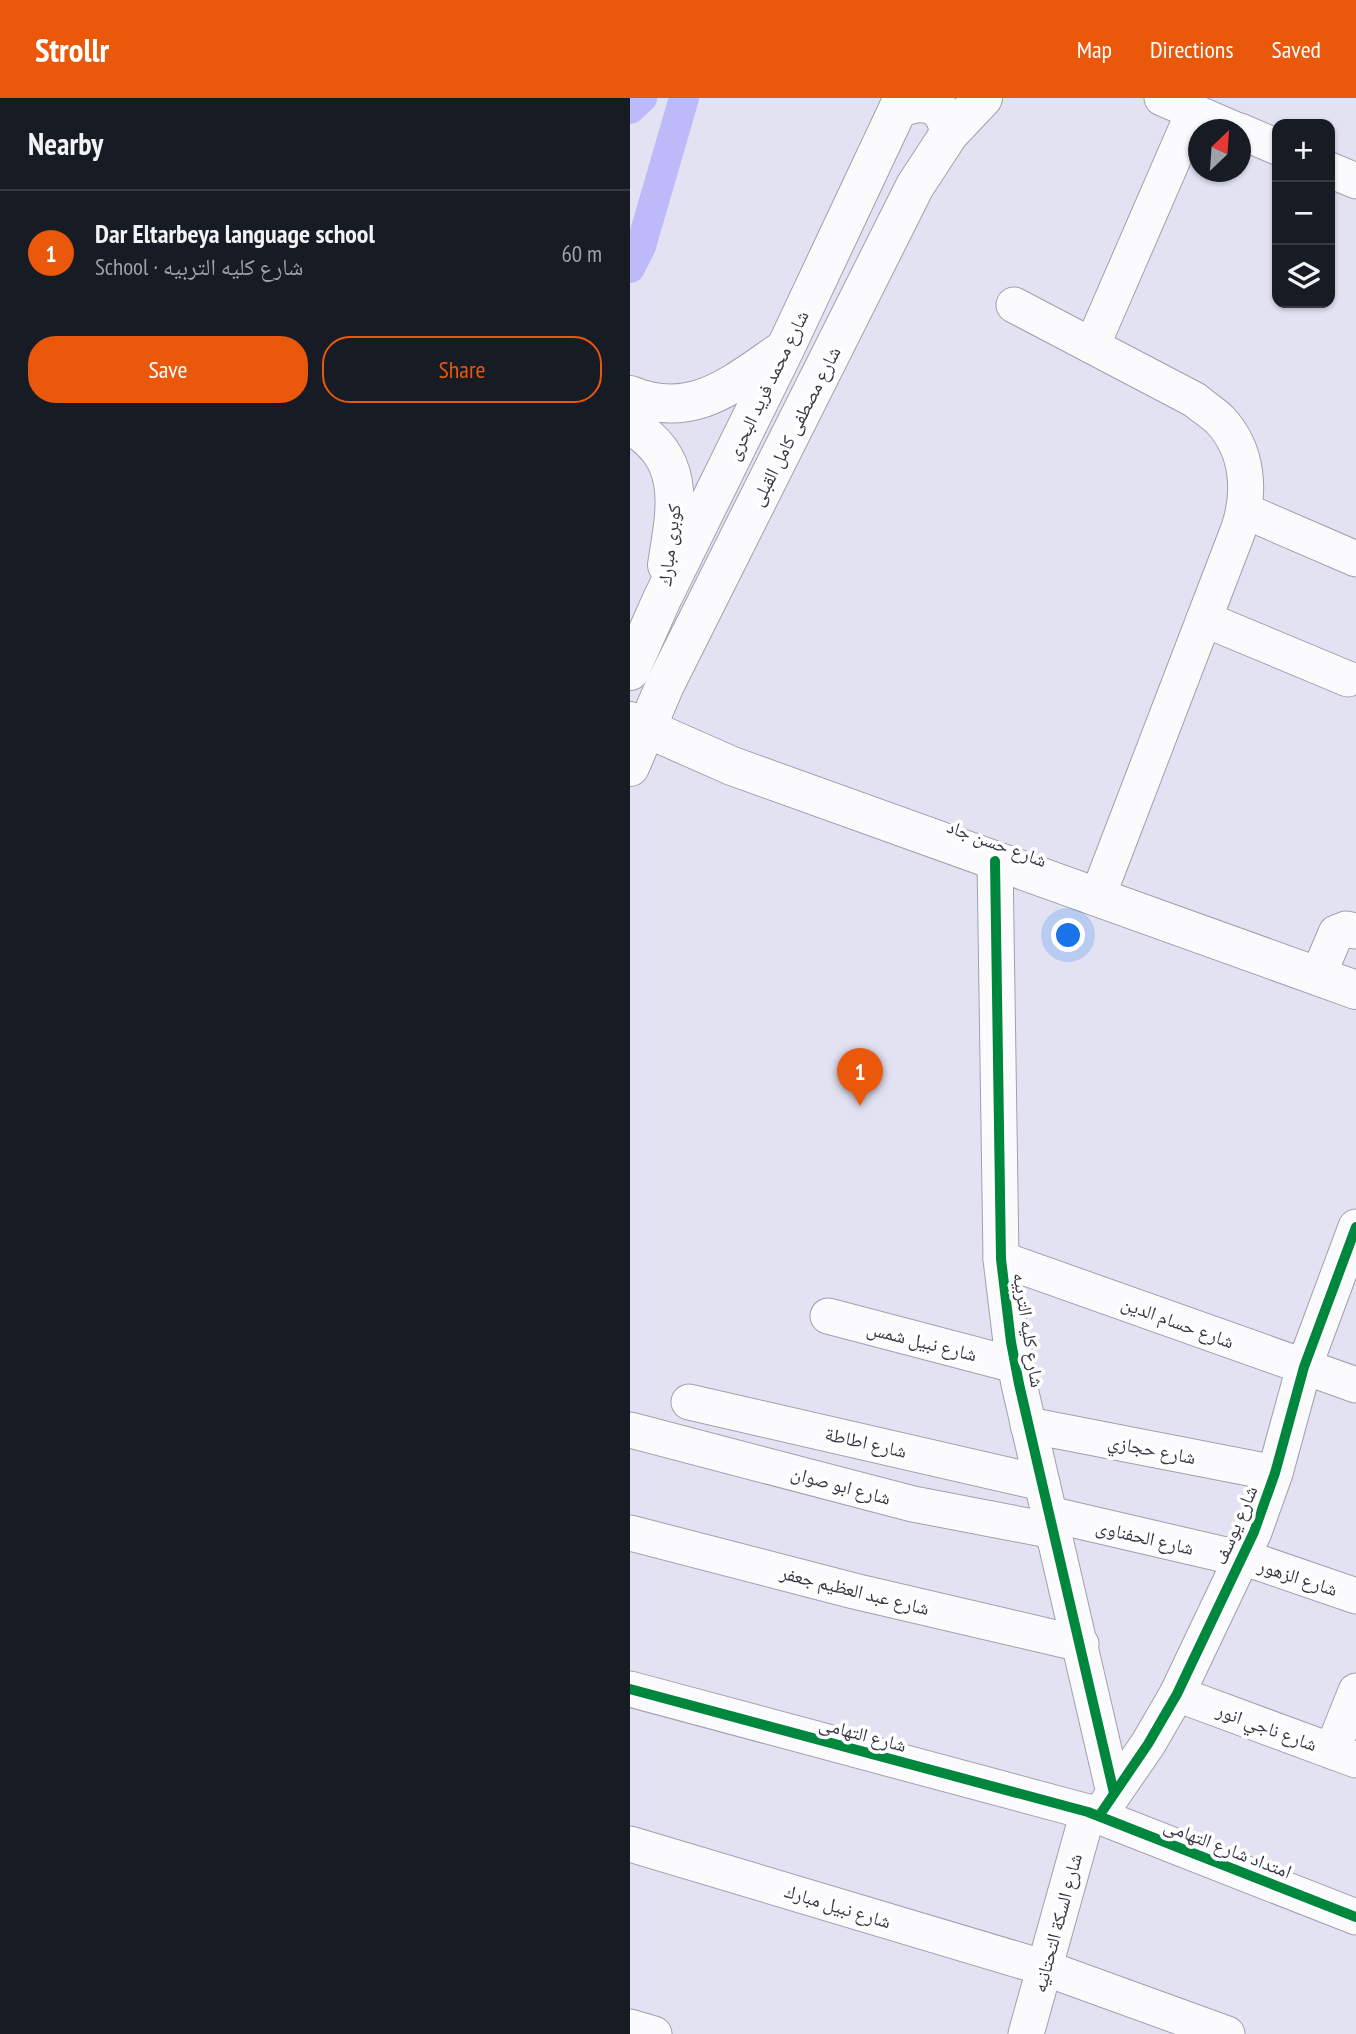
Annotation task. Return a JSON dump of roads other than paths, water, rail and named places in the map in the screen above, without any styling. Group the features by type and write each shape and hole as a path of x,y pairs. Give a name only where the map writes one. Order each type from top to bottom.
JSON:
{"main road":[{"name":"شارع مصطفى كامل القبلى","path":"630,767 638,725 665,685 915,186 949,134 983,98"},
{"path":"900,104 925,101 939,107 947,120 949,134"},
{"name":"شارع محمد فريد البحرى","path":"630,671 900,104"},
{"name":"كوبرى مبارك","path":"662,599 675,515 675,485 665,457 647,435 631,406 689,404 716,395 785,349"},
{"name":"شارع حسن جاد","path":"638,725 732,766 1356,990"}],"street":[{"path":"1162,98 1213,119"},
{"path":"1092,346 1194,111"},
{"path":"1251,136 1272,145"},
{"path":"1335,172 1356,181"},
{"path":"1014,305 1195,400 1220,420 1238,447 1247,478 1245,511 1097,898"},
{"path":"1245,511 1356,559"},
{"path":"1204,619 1348,679"},
{"name":"شارع كليه التربيه","path":"995,861 1001,1259 1015,1365 1081,1644 1100,1807"},
{"path":"1318,976 1336,933 1346,929 1356,931"},
{"name":"شارع يوسف","path":"1100,1807 1153,1736 1177,1694 1262,1513 1304,1367 1356,1227"},
{"name":"شارع حسام الدين","path":"1001,1259 1356,1385"},
{"name":"شارع نبيل شمس","path":"828,1316 1015,1365"},
{"name":"شارع اطاطة","path":"689,1402 1048,1509"},
{"name":"شارع حجازي","path":"1028,1425 1275,1474"},
{"name":"شارع ابو صوان","path":"630,1430 913,1504 1048,1509"},
{"name":"شارع الحفناوى","path":"1048,1509 1240,1560"},
{"name":"شارع عبد العظيم جعفر","path":"630,1533 853,1591 1081,1644"},
{"name":"شارع الزهور","path":"1240,1560 1298,1574 1356,1596"},
{"name":"شارع التهامى","path":"630,1689 1100,1807"},
{"path":"1344,1756 1356,1691"},
{"name":"شارع ناجي انور","path":"1177,1694 1344,1756"},
{"name":"امتداد شارع التهامى","path":"1100,1807 1356,1917"},
{"name":"شارع السكة التحتانيه","path":"1027,2034 1045,1968 1100,1807"},
{"name":"شارع نبيل مبارك","path":"630,1844 1045,1968 1227,2034"},
{"path":"630,2027 654,2034"}],"waterway":[{"path":"630,109 642,98"},
{"path":"630,268 641,246 684,98"}],"place":[{"name":"Dar Eltarbeya language school","path":"860,1106"}]}
